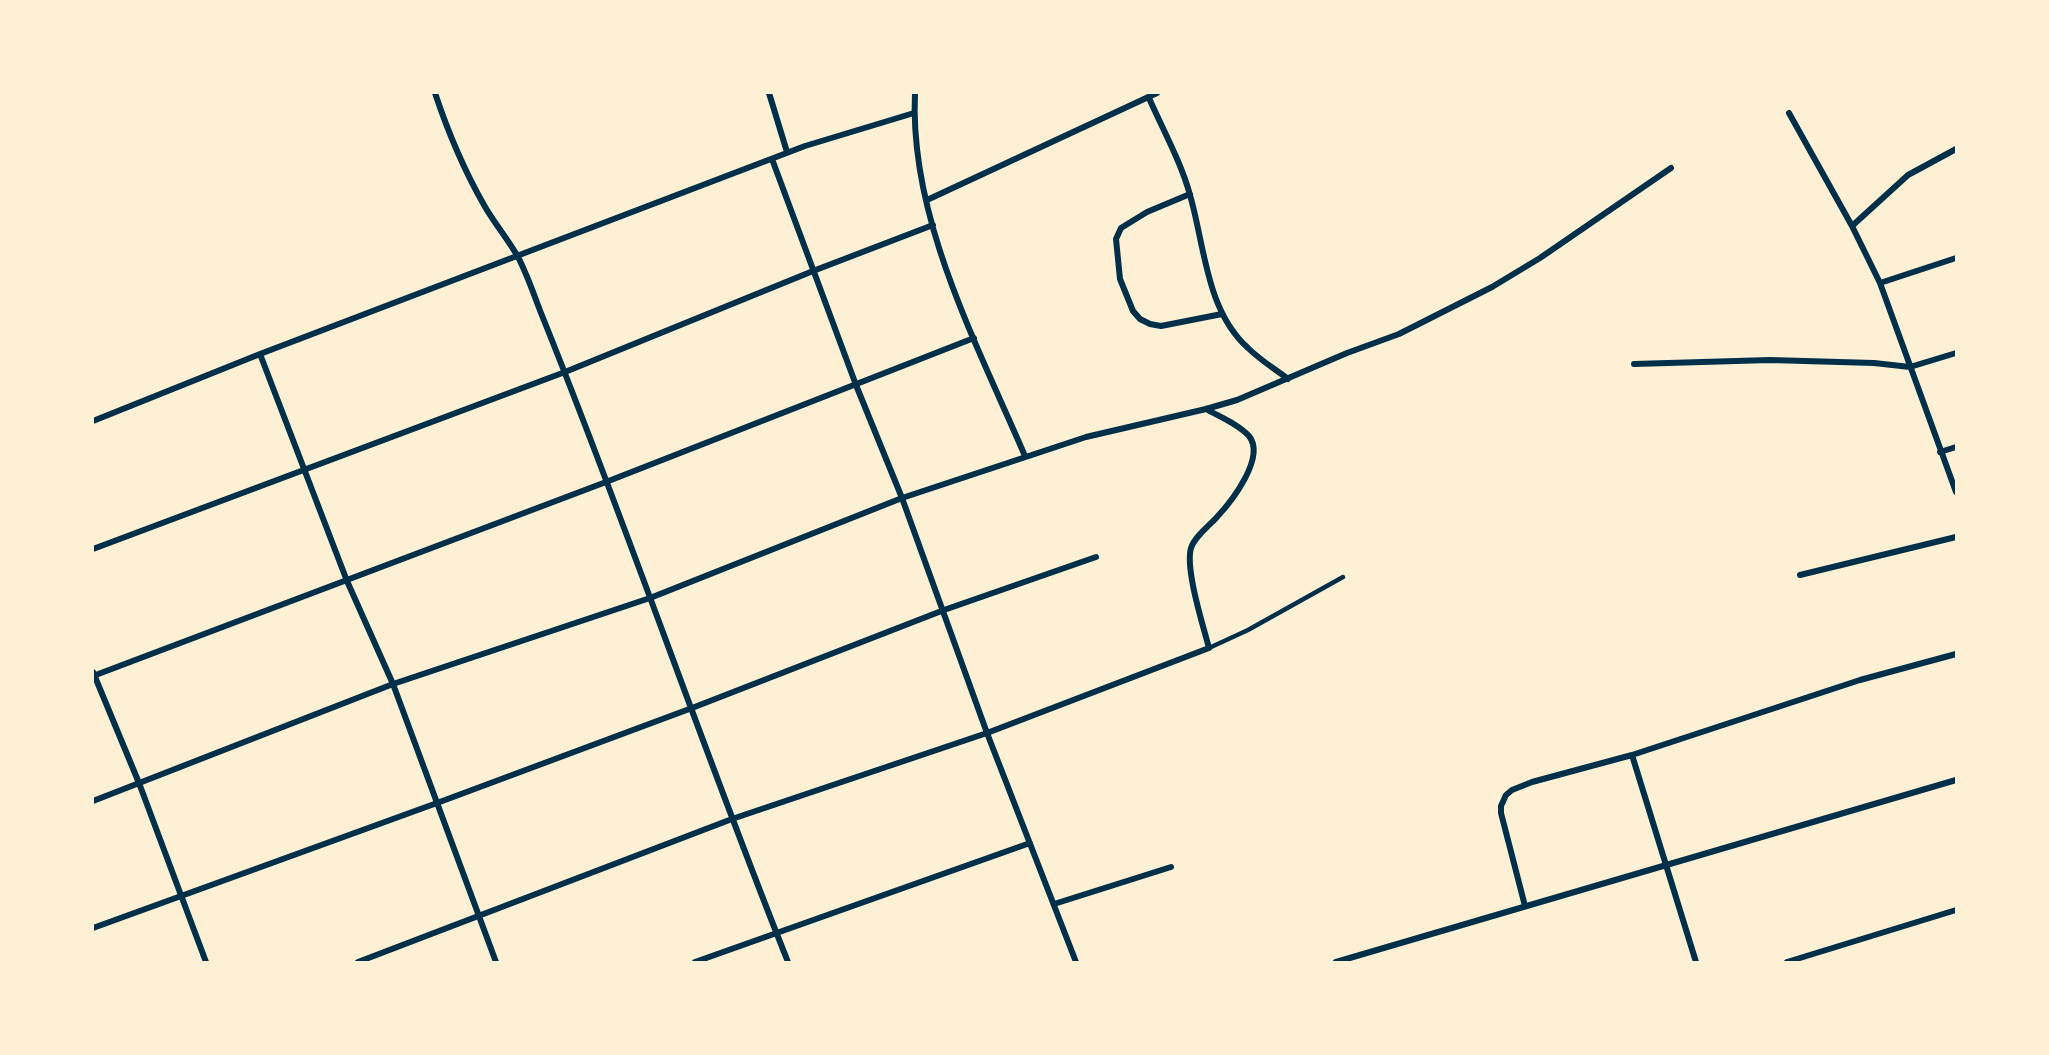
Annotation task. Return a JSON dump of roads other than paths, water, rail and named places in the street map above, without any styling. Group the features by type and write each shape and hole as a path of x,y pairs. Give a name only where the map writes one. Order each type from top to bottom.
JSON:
{"street":[{"path":"435,93 450,135 483,204 517,256 565,372 732,819 788,962"},
{"path":"769,93 787,152"},
{"path":"915,93 917,151 933,225 945,265 974,338 1026,456"},
{"path":"927,200 1157,93"},
{"path":"1149,98 1182,170 1213,289 1222,314 1247,348 1288,379"},
{"path":"93,421 260,354 787,152 834,135 914,113"},
{"path":"1789,113 1852,226 1880,283 1956,492"},
{"path":"1852,226 1908,175 1956,149"},
{"path":"772,159 856,385 944,610 987,733 1076,962"},
{"path":"93,801 393,684 650,598 902,498 1086,437 1237,400 1399,333 1492,287 1540,258 1671,168"},
{"path":"1190,194 1147,212 1121,228 1116,239 1120,279 1133,311 1140,319 1150,324 1161,326 1222,314"},
{"path":"93,549 565,372 933,225"},
{"path":"1880,283 1956,258"},
{"path":"206,962 139,783 93,675 606,482 974,338"},
{"path":"1634,364 1770,360 1874,363 1910,367 1956,353"},
{"path":"260,354 347,580 393,684 496,962"},
{"path":"358,962 732,819 987,733 1209,648 1193,584 1190,553 1192,545 1220,514 1238,489 1251,467 1254,450 1253,443 1243,431 1206,409"},
{"path":"1940,452 1956,447"},
{"path":"1800,575 1956,537"},
{"path":"93,928 692,708 944,610 1096,557"},
{"path":"1525,906 1502,819 1501,806 1506,795 1512,790 1532,782 1632,755 1860,680 1956,654"},
{"path":"1632,755 1696,962"},
{"path":"1336,962 1956,780"},
{"path":"695,962 1030,843"},
{"path":"1054,904 1171,867"},
{"path":"1787,962 1956,910"}],"lane":[{"path":"1209,648 1257,626 1344,577"}]}
